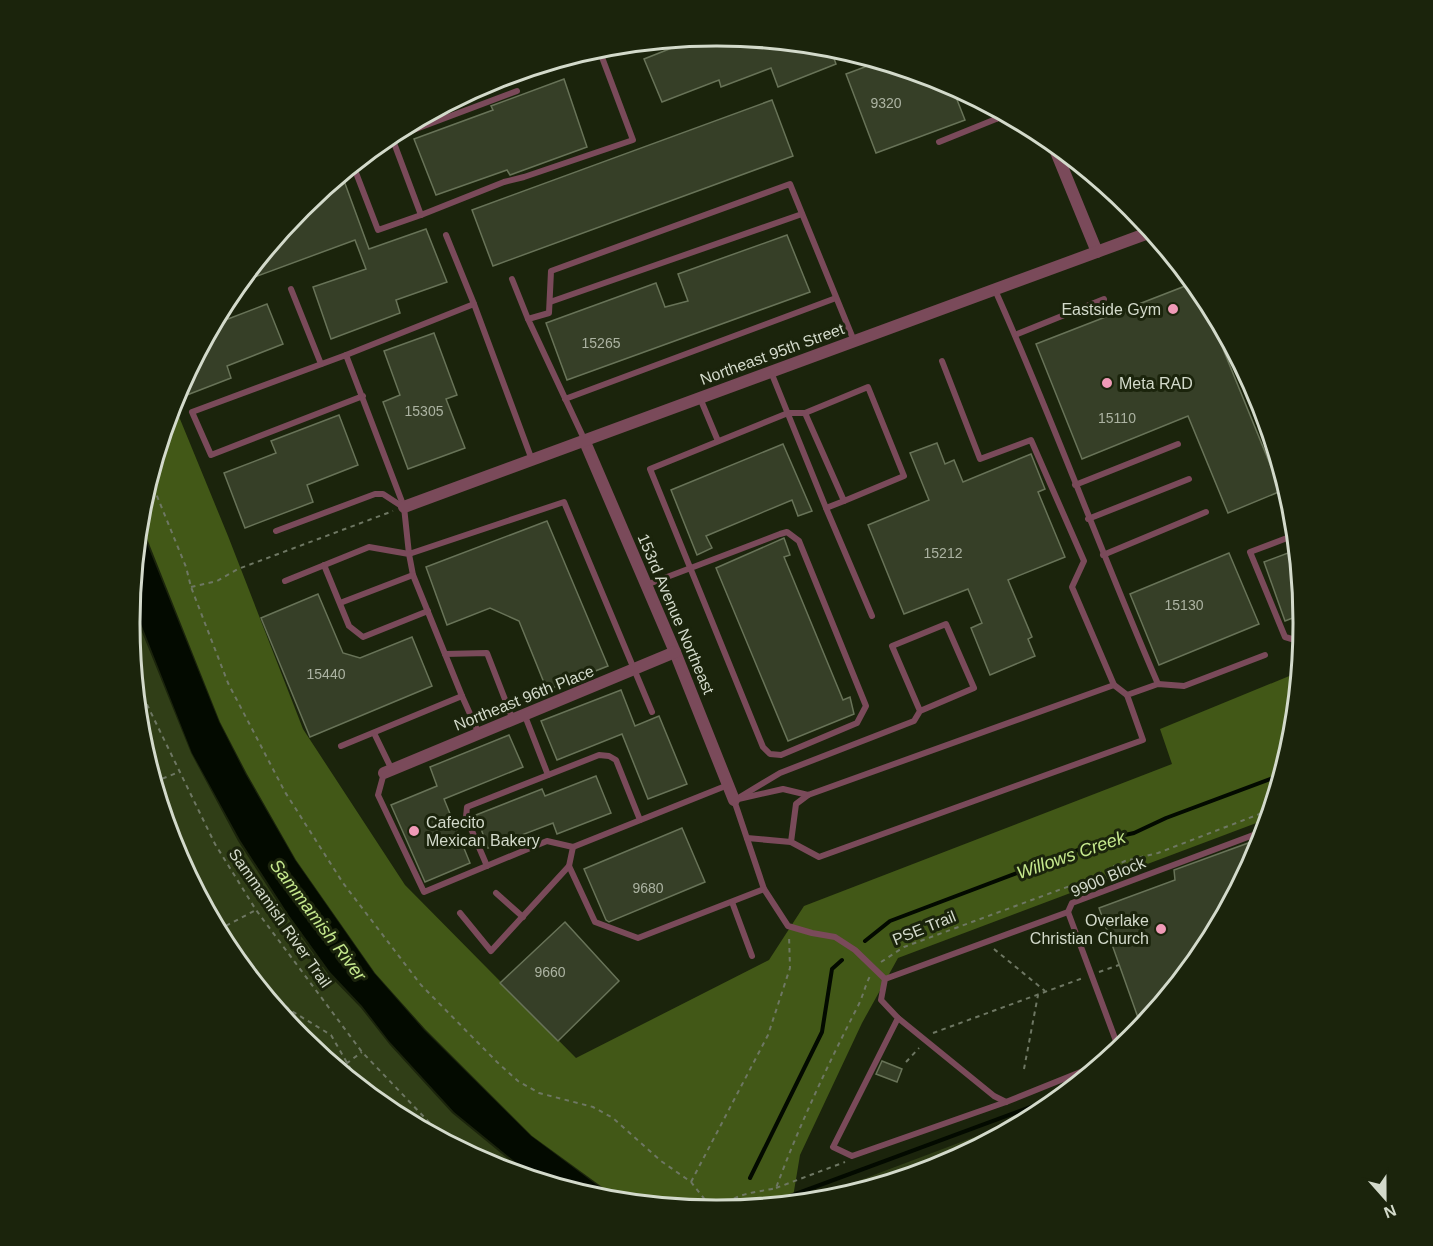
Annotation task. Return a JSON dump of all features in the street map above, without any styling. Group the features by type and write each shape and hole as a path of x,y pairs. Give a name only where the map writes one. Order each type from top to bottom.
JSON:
{"street":[{"path":"1061,161 1097,252"},
{"name":"Northeast 95th Street","path":"404,507 1143,235"},
{"name":"153rd Avenue Northeast","path":"585,442 675,652 734,800"},
{"name":"Northeast 96th Place","path":"388,772 675,652"}],"lane":[{"path":"356,174 378,230 504,182 633,140 602,58"},
{"path":"434,121 517,91"},
{"path":"939,142 996,119"},
{"path":"395,145 420,215"},
{"path":"528,319 549,313 552,271 790,184 854,341"},
{"path":"550,302 802,214"},
{"path":"446,235 532,460"},
{"path":"512,279 585,442"},
{"path":"291,289 321,364"},
{"path":"995,290 1016,335 1088,519 1158,684"},
{"path":"565,399 836,298"},
{"path":"1016,335 1104,299"},
{"path":"363,396 211,455 192,412 346,355 474,304"},
{"path":"346,355 404,507 413,575 480,735"},
{"path":"747,838 791,842 819,857 1143,740 1127,695 1114,685 1072,587 1084,561 1031,440 980,459 942,361"},
{"path":"771,371 872,616"},
{"path":"646,585 690,568 780,534 787,532 799,541 866,706 857,723 781,755 770,754 763,747 690,568 650,469 788,412 805,412 868,387 904,476 826,508"},
{"path":"700,398 718,441"},
{"path":"805,412 844,501"},
{"path":"1075,485 1178,444"},
{"path":"1088,519 1189,479"},
{"path":"276,531 375,494 383,494 404,507"},
{"path":"285,581 369,548 409,554 564,502 652,712"},
{"path":"1103,555 1206,512"},
{"path":"1286,538 1250,552 1285,637 1293,639"},
{"path":"324,565 349,626 363,637 428,611"},
{"path":"340,603 413,575"},
{"path":"734,800 780,773 914,721 920,711 974,688 946,624 892,646 920,711"},
{"path":"445,654 487,653 548,776"},
{"path":"1127,695 1158,684 1184,686 1265,655"},
{"path":"791,842 796,804 808,795 1114,685"},
{"path":"341,746 462,696"},
{"path":"374,733 388,772 378,795 423,892 547,841 573,847 728,784"},
{"path":"487,866 466,817 467,807 599,755 613,758 640,820"},
{"path":"734,800 783,789 808,795"},
{"path":"734,800 764,890 788,926 835,938 855,950 885,980 880,1000 898,1018 994,1096 1006,1102"},
{"name":"9900 Block","path":"885,980 1068,912 1072,903 1252,835"},
{"path":"460,913 491,951 569,866 573,847"},
{"path":"569,866 595,922 638,938 764,890"},
{"path":"496,893 523,917"},
{"path":"732,902 752,956"},
{"path":"1068,912 1115,1039"},
{"path":"898,1018 833,1147 852,1156 1006,1102 1073,1075"}],"path":[{"path":"156,492 186,567 191,587 228,683 285,792 344,883 421,985 518,1081 539,1093 593,1107 613,1118 661,1161 691,1182 705,1199"},
{"path":"191,587 217,581 238,569 404,507"},
{"name":"Sammamish River Trail","path":"146,702 215,844 256,910 362,1052 430,1123"},
{"path":"162,779 179,772"},
{"name":"PSE Trail","path":"776,1188 838,1042 860,1003 865,986 874,969 886,957 904,947 1078,883 1125,861 1158,853 1260,814"},
{"path":"227,927 256,910"},
{"path":"691,1182 768,1035 790,968 788,926"},
{"path":"235,940 260,975"},
{"path":"987,943 1046,992"},
{"path":"906,1062 933,1033 1119,965"},
{"path":"1024,1069 1038,995"},
{"path":"288,1008 331,1035 349,1066"},
{"path":"347,1063 362,1052"},
{"path":"732,1199 742,1194 776,1188 842,1164 852,1156"}],"green space":[{"path":"179,416 303,729 405,885 576,1058 769,960 804,906 1172,764 1160,729 1290,676 1282,735 1257,823 898,958 862,1023 800,1155 793,1195 716,1200 641,1195 603,1188 532,1136 425,1029 375,973 296,860 220,722 147,538 160,474"},
{"path":"140,627 191,753 238,841 328,974 361,1008 390,1045 452,1113 512,1162 428,1122 366,1080 309,1031 259,974 237,943 199,878 171,808 151,735 141,661"},
{"path":"983,1134 937,1156 853,1183"}],"water":[{"name":"Sammamish River","path":"146,541 219,722 246,775 295,860 374,973 424,1030 531,1136 600,1187 567,1180 518,1164 454,1112 330,972 288,914 240,840 192,753 140,621"}],"building":[{"path":"716,46 792,51 834,59 836,64 778,87 771,68 721,87 719,80 662,102 644,59 670,49"},
{"path":"867,66 937,90 957,99 965,120 876,153 846,74"},
{"path":"564,79 587,147 510,175 507,170 436,195 414,139 493,110 491,106"},
{"path":"772,100 793,156 493,266 472,210"},
{"path":"345,183 369,249 426,229 447,282 396,300 400,313 331,339 313,287 366,269 355,240 256,277 309,215"},
{"path":"787,235 810,292 567,380 546,323 656,283 665,307 688,301 678,274"},
{"path":"1184,286 1221,345 1270,464 1277,492 1228,513 1188,416 1082,459 1036,344"},
{"path":"267,304 283,344 227,366 231,378 187,395 199,368 228,319"},
{"path":"434,333 457,395 446,399 465,448 408,469 383,402 400,395 384,351"},
{"path":"339,415 358,465 307,485 313,502 245,528 224,473 276,453 271,441"},
{"path":"937,443 945,464 954,460 963,482 1031,454 1045,489 1038,492 1065,557 1008,580 1032,637 1028,639 1035,656 990,675 971,628 982,623 968,589 904,614 868,525 929,500 910,453"},
{"path":"783,444 812,511 798,516 792,500 706,536 712,548 697,555 671,490"},
{"path":"547,521 608,666 547,690 519,621 490,608 447,625 426,567"},
{"path":"784,538 790,555 784,557 843,700 850,697 854,714 788,741 716,568"},
{"path":"1229,553 1259,624 1159,665 1130,594"},
{"path":"1289,553 1293,618 1285,621 1264,562"},
{"path":"318,594 343,653 360,658 412,637 432,686 310,737 261,618"},
{"path":"621,690 635,726 659,716 687,784 648,799 622,734 557,760 541,721"},
{"path":"509,735 523,767 444,799 470,863 425,882 391,805 437,786 430,767"},
{"path":"596,776 611,813 557,834 553,823 488,848 476,815 542,789 545,796"},
{"path":"682,828 705,882 609,922 606,920 584,869"},
{"name":"Overlake Christian Church","path":"1250,843 1234,878 1196,943 1174,974 1138,1016 1099,908 1175,880 1174,870"},
{"path":"565,922 619,981 558,1041 500,983"},
{"path":"882,1061 902,1069 897,1082 876,1074"}],"waterway":[{"name":"Willows Creek","path":"865,941 890,921 1107,839 1134,833 1166,818 1271,779"},
{"name":"Willows Creek","path":"750,1178 822,1032 832,969 842,960"},
{"path":"794,1195 1027,1108"}],"place":[{"name":"Eastside Gym","path":"1173,309"},
{"name":"Meta RAD","path":"1107,383"},
{"name":"Cafecito Mexican Bakery","path":"414,831"},
{"name":"Overlake Christian Church","path":"1161,929"}]}
